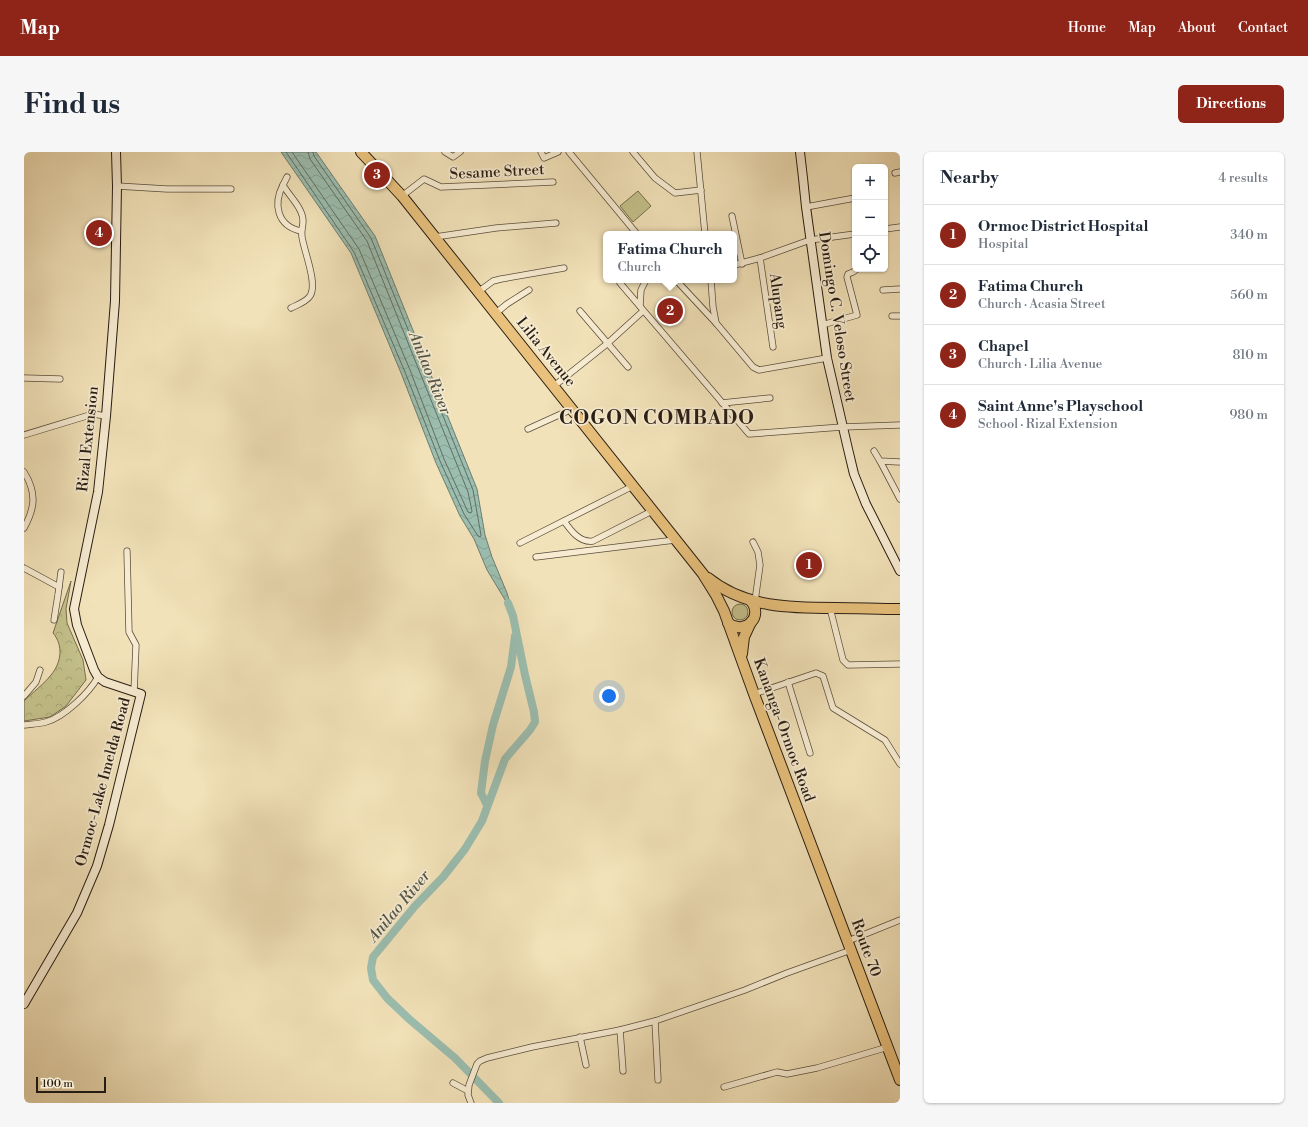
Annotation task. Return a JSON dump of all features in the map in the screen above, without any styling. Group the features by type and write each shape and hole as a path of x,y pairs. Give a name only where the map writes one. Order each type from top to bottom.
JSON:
{"highway":[{"name":"Lilia Avenue","path":"361,152 402,196 703,574"},
{"path":"703,574 723,588 749,599 755,607 753,621 742,643 742,658"},
{"path":"703,574 716,595 728,622 734,626 742,627 769,610 785,607"},
{"path":"724,611 727,603 734,597 785,607 900,609"},
{"name":"Kananga-Ormoc Road","path":"728,622 812,848"},
{"name":"Route 70","path":"812,848 900,1080"}],"street":[{"name":"Rizal Extension","path":"98,677 77,626 74,609 98,492 106,416 115,301 117,186 116,152"},
{"path":"445,152 452,157 460,152"},
{"path":"541,152 544,158 558,152"},
{"path":"569,152 635,231"},
{"path":"632,152 655,178 675,193 701,190"},
{"path":"697,152 705,231"},
{"name":"Domingo C. Veloso Street","path":"800,152 810,240 827,358 842,427 854,474 866,504 900,571"},
{"path":"287,177 277,203 282,219 290,228 301,231"},
{"name":"Sesame Street","path":"402,196 424,179 441,187 553,182"},
{"path":"283,185 302,216 302,242 311,274 312,291 307,299 291,308"},
{"path":"117,186 167,189 231,189"},
{"path":"806,207 852,199"},
{"path":"732,216 735,231"},
{"path":"435,237 496,228 556,223"},
{"path":"888,229 900,227"},
{"path":"737,265 810,240 852,234"},
{"path":"737,240 742,264"},
{"name":"Alupang","path":"760,258 773,347"},
{"path":"478,292 501,279 564,268"},
{"path":"822,325 857,315 847,277 848,274 853,272"},
{"path":"620,283 749,434 842,427 900,425"},
{"path":"554,386 608,343 641,308 641,290 644,283"},
{"path":"679,283 716,323 753,367 759,370 827,358"},
{"path":"711,283 716,323"},
{"path":"883,290 900,289"},
{"path":"496,313 529,290"},
{"path":"580,310 628,367"},
{"path":"892,316 900,316"},
{"path":"24,378 60,379"},
{"path":"722,403 770,398"},
{"path":"528,429 572,409"},
{"path":"24,435 93,414 106,416"},
{"path":"874,452 900,499"},
{"path":"880,461 900,462"},
{"path":"24,472 30,481 33,498 31,516 24,528"},
{"path":"520,543 633,486"},
{"path":"564,520 577,536 584,541 589,542 652,511"},
{"path":"536,557 675,540"},
{"path":"749,599 760,565 758,552 753,542"},
{"path":"24,726 46,722 58,717 86,692 94,684 98,677 105,682 137,693 136,646 129,632 127,551"},
{"path":"24,568 59,587"},
{"path":"54,620 61,572"},
{"path":"830,608 843,660 848,665 900,664"},
{"path":"24,696 36,682 40,670"},
{"path":"754,694 816,673 823,676 833,708 885,740 900,764"},
{"path":"788,682 810,753"},
{"name":"Ormoc-Lake Imelda Road","path":"24,1004 77,913 97,866 109,825 137,693"},
{"path":"471,1103 468,1091 476,1067 480,1061 513,1052 620,1030 655,1021 745,990 787,973 850,946 900,920"},
{"path":"655,1021 658,1080"},
{"path":"620,1030 623,1071"},
{"path":"580,1037 586,1065"},
{"path":"724,1088 777,1072 787,1074 817,1068 888,1047"},
{"path":"453,1083 468,1091"}],"green space":[{"path":"638,191 651,206 633,222 620,206"},
{"path":"71,581 66,609 67,623 83,660 86,680 66,706 50,717 24,721 24,701 48,678 59,660 59,643 53,633"},
{"path":"737,604 743,604 748,609 746,618 743,620 737,620 732,615 732,609"}],"water":[{"path":"281,152 316,152 375,236 477,489 485,535 513,613 487,570 474,539 460,516 436,463 401,373 351,253"}],"waterway":[{"name":"Anilao River","path":"499,1103 455,1058 387,998 373,980 371,968 373,957 415,906 443,877 465,849 482,821 505,759 535,722 513,616 508,603"},
{"name":"Anilao River","path":"487,805 481,793 485,761 493,725 511,667 515,636"}],"place":[{"name":"Chapel","path":"377,175"},
{"name":"Saint Anne's Playschool","path":"99,233"},
{"name":"Fatima Church","path":"670,311"},
{"name":"Ormoc District Hospital","path":"809,565"}],"district":[{"name":"COGON COMBADO","path":"657,418"}]}
